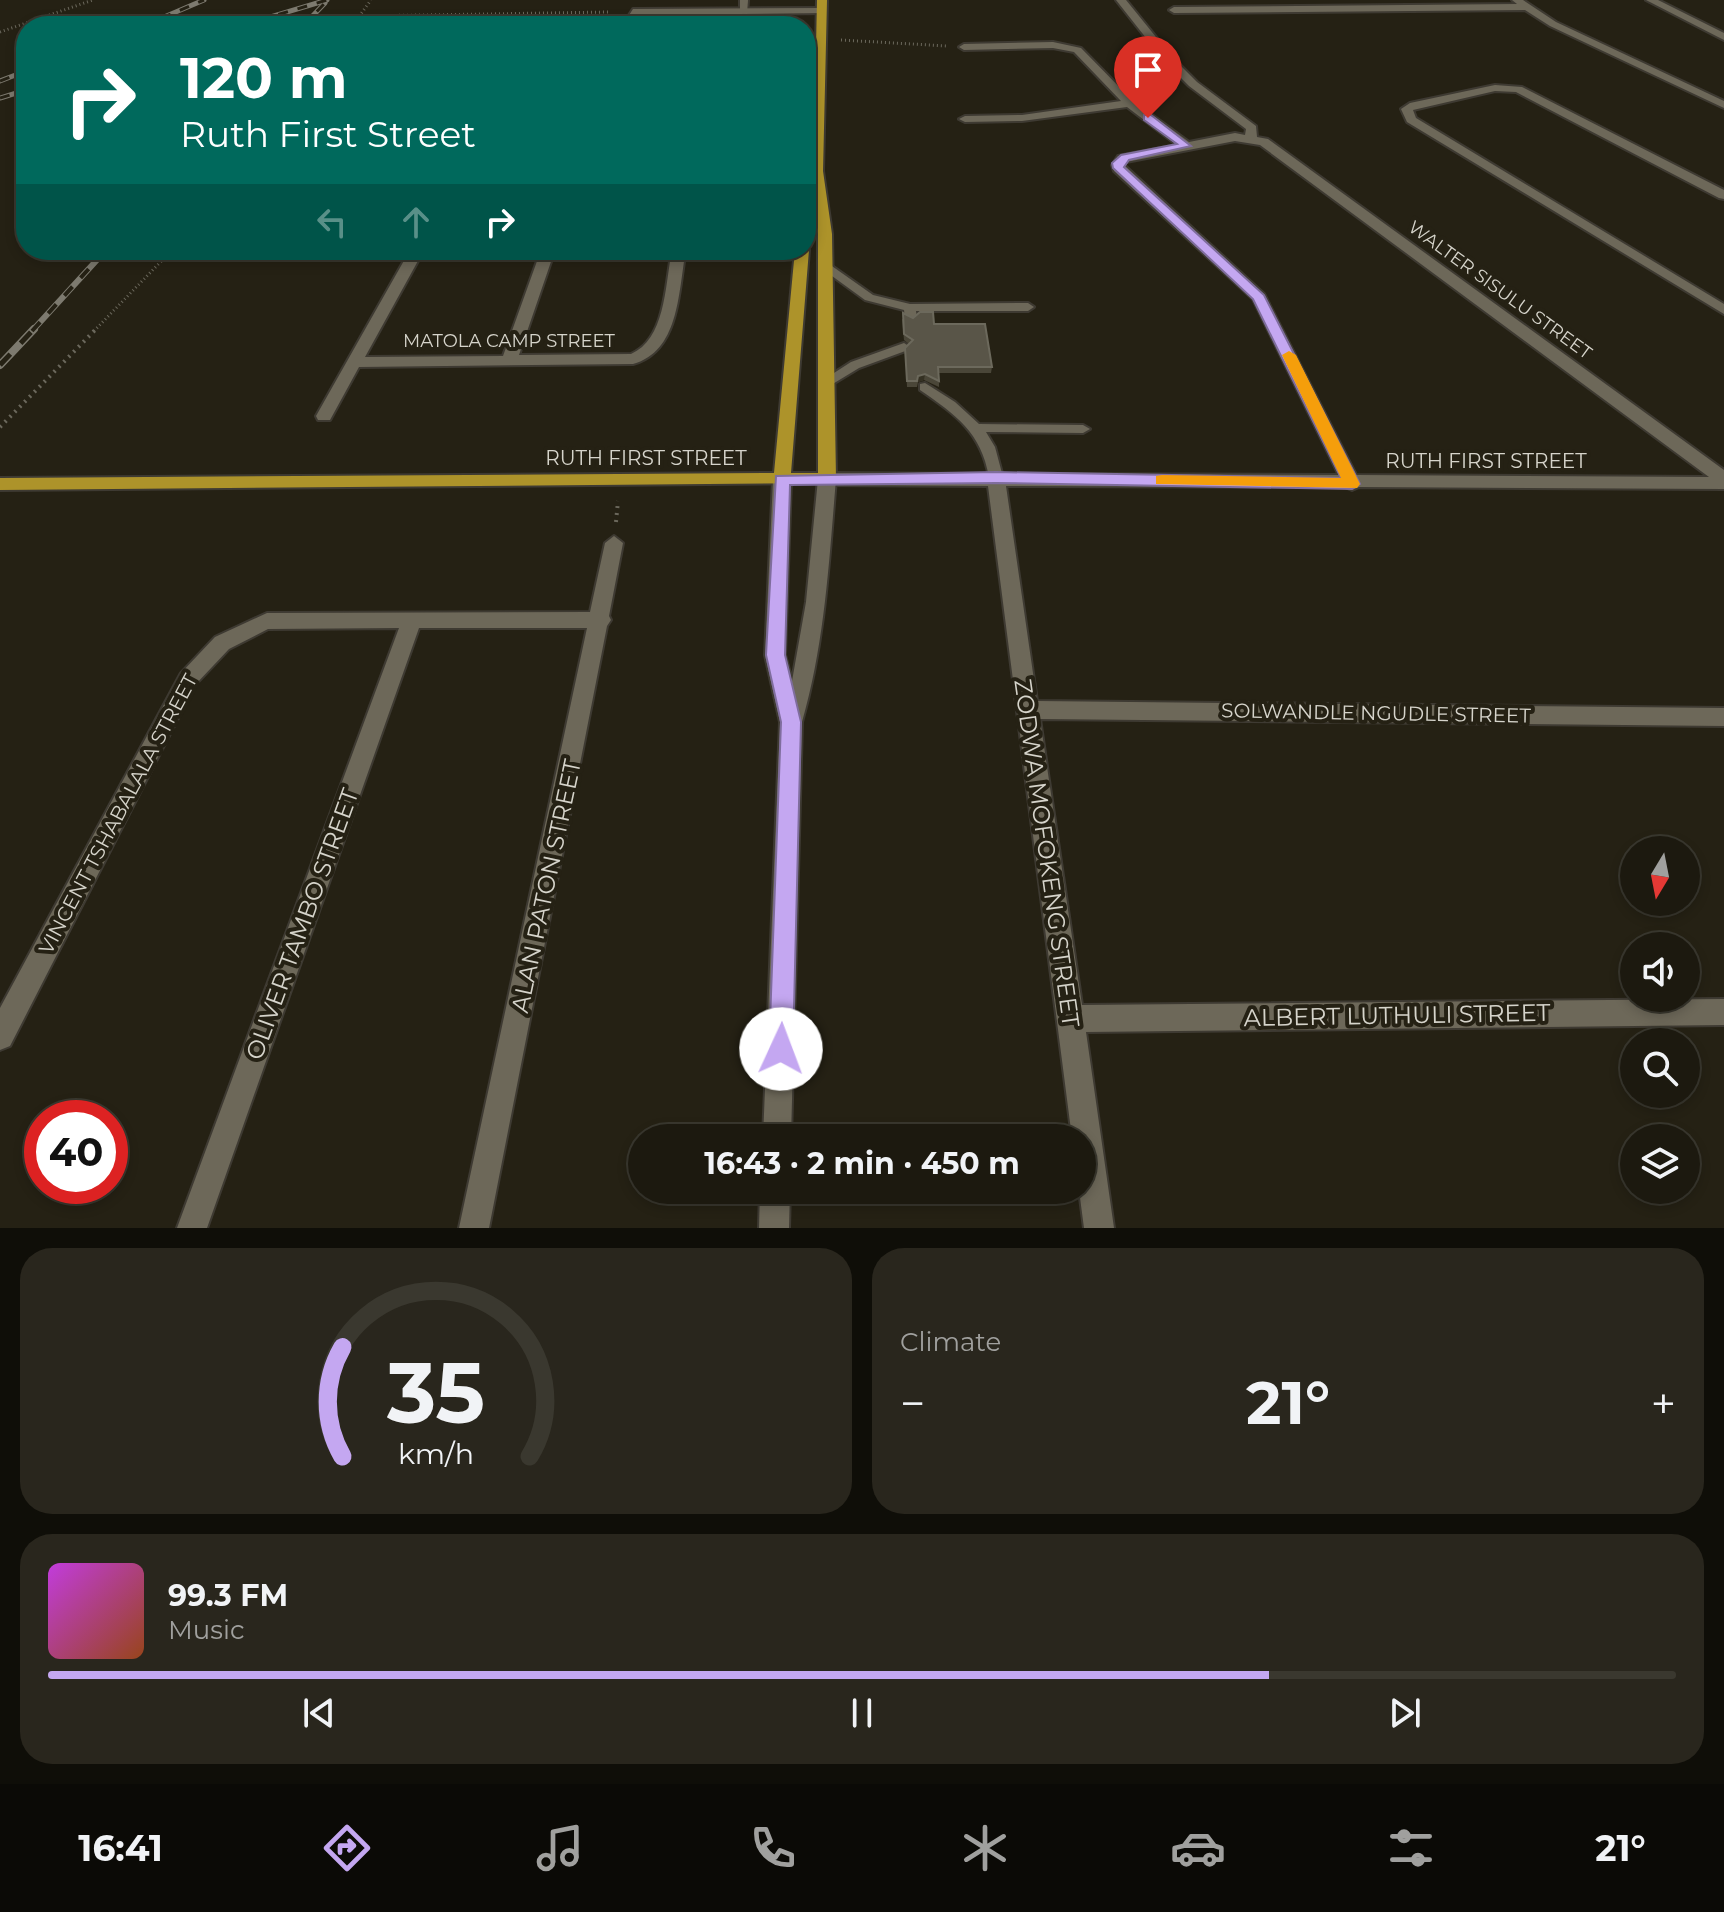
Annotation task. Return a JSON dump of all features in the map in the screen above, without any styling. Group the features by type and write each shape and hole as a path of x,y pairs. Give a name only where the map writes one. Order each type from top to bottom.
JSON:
{"main road":[{"path":"822,6 817,171 825,266 827,479"},
{"path":"816,176 817,171"},
{"path":"782,480 801,260"},
{"name":"RUTH FIRST STREET","path":"7,484 827,479"}],"street":[{"path":"1121,0 1185,76 1252,128 1251,137 1125,158 1118,163 1118,168 1259,297 1352,484"},
{"path":"1281,0 1291,9"},
{"path":"1651,0 1724,37"},
{"path":"1174,10 1521,4 1553,24 1724,105"},
{"path":"631,16 633,12 744,12 822,6"},
{"path":"964,47 1046,45 1074,49 1129,103 1186,146"},
{"path":"1724,195 1518,89 1482,91 1414,105 1407,112 1411,120 1724,310"},
{"path":"965,119 1022,118 1129,103"},
{"name":"WALTER SISULU STREET","path":"1251,137 1282,154 1724,481"},
{"path":"324,416 411,260"},
{"path":"509,361 544,260"},
{"name":"MATOLA CAMP STREET","path":"354,362 620,362 647,353 662,336 677,260"},
{"name":"RUTH FIRST STREET","path":"827,479 996,477 1352,484 1724,481"},
{"name":"ZODWA MOFOKENG STREET","path":"996,477 1099,1228"},
{"path":"777,1124 791,722 811,648 827,479"},
{"path":"782,480 775,655 791,722"},
{"name":"ALAN PATON STREET","path":"474,1228 601,620 614,543"},
{"name":"OLIVER TAMBO STREET","path":"192,1228 412,620"},
{"name":"VINCENT TSHABALALA STREET","path":"0,1036 188,679 202,659 227,638 267,621 601,620"},
{"name":"SOLWANDLE NGUDLE STREET","path":"1027,710 1724,717"},
{"name":"ALBERT LUTHULI STREET","path":"1071,1019 1724,1012"},
{"path":"774,1228 775,1204"}],"lane":[{"path":"744,0 744,12"},
{"path":"825,266 869,298 910,313 1028,307"},
{"path":"826,382 865,361 904,347"},
{"path":"925,387 977,428 992,454 996,477"},
{"path":"977,428 1083,429"}],"path":[{"path":"46,16 93,0"},
{"path":"359,16 371,0"},
{"path":"359,16 588,12"},
{"path":"820,39 964,47"},
{"path":"0,427 162,260"},
{"path":"614,543 620,480"}],"building":[{"path":"920,312 933,312 934,324 985,324 992,367 938,367 939,381 925,374 918,376 917,381 907,381 905,348 913,340 904,334 903,313 913,318"}],"railway":[{"path":"166,16 204,0"},
{"path":"273,16 327,0"},
{"path":"313,16 325,3"},
{"path":"0,81 16,75"},
{"path":"0,98 16,93"},
{"path":"32,331 97,260"},
{"path":"0,365 34,329"}],"slow traffic":[{"path":"1162,480 1352,484 1289,355"}],"route":[{"path":"781,1049 791,722 775,655 782,480 996,477 1352,484 1259,297 1118,168 1118,163 1125,158 1186,146 1148,118"}]}
